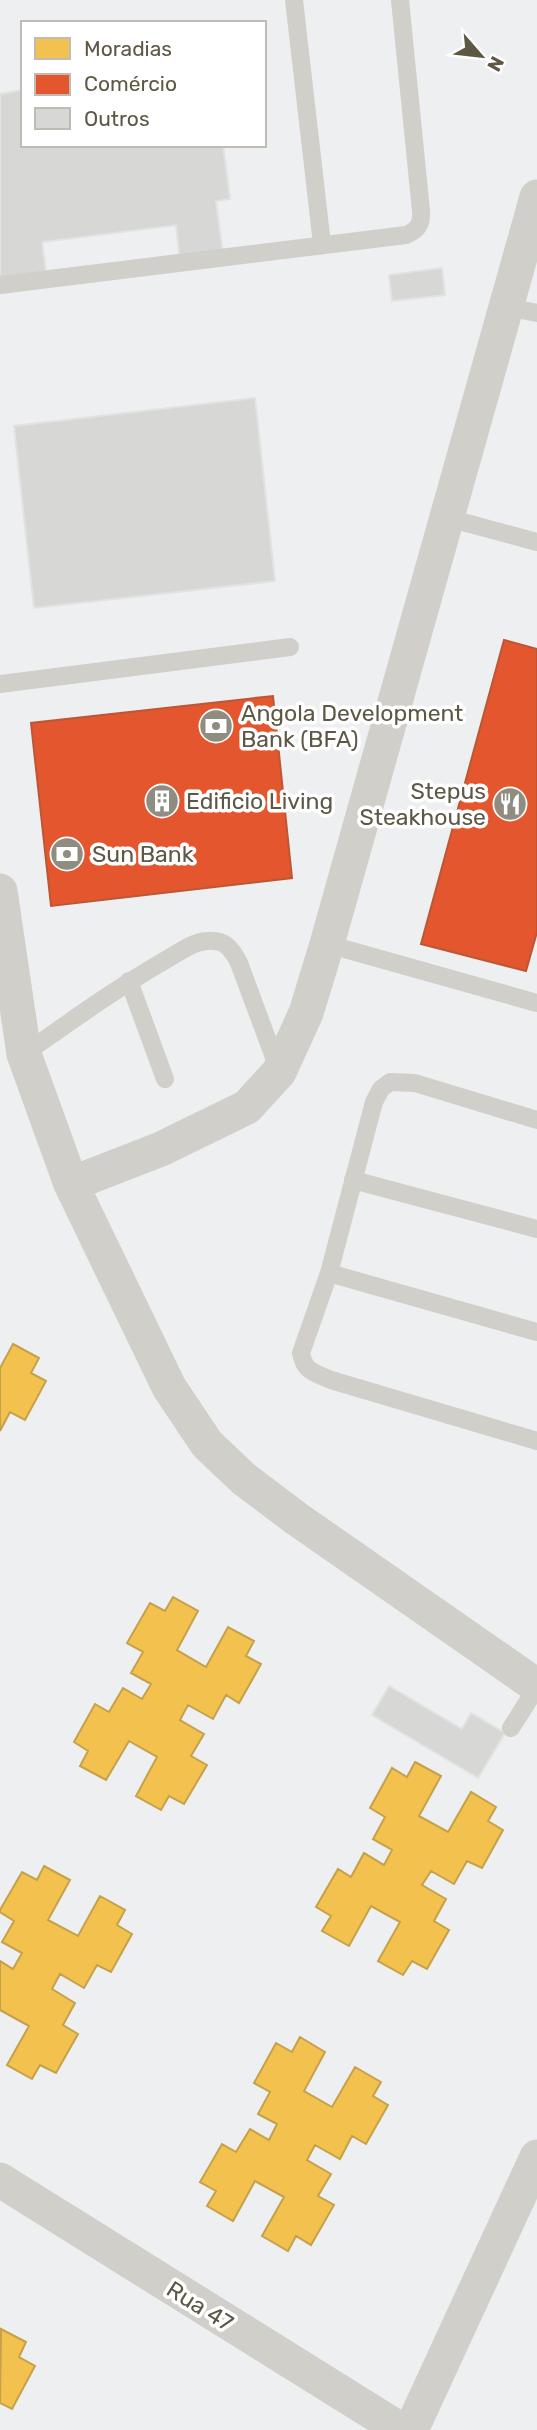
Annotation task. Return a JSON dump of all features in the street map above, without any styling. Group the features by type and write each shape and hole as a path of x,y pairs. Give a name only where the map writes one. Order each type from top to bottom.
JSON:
{"street":[{"path":"71,1184 161,1149 247,1107 279,1072 306,1013 448,518 522,310 537,197"},
{"path":"0,891 24,1054 71,1184 169,1387 207,1444 244,1479 297,1519 537,1686"},
{"path":"411,2430 537,2157"},
{"name":"Rua 47","path":"0,2180 401,2430"}],"lane":[{"path":"294,0 322,244"},
{"path":"0,285 406,235 418,227 422,220 400,0"},
{"path":"448,518 537,542"},
{"path":"0,684 290,647"},
{"path":"24,1054 129,981 194,944 222,942 233,950 239,963 279,1072"},
{"path":"327,944 537,1003"},
{"path":"129,981 164,1079"},
{"path":"537,1120 415,1083 390,1082 381,1089 374,1102 330,1273 301,1353 308,1370 331,1380 537,1441"},
{"path":"353,1180 537,1229"},
{"path":"330,1273 537,1332"},
{"path":"511,1728 537,1686"}],"building: Moradias":[{"path":"13,1344 39,1358 31,1373 46,1381 25,1420 10,1412 0,1431 0,1368"},
{"path":"173,1597 198,1611 177,1650 206,1667 228,1627 254,1641 246,1656 261,1664 239,1703 226,1695 213,1719 188,1705 180,1720 204,1734 191,1756 207,1765 184,1804 169,1796 161,1810 136,1796 157,1757 129,1741 106,1780 80,1766 88,1751 74,1742 95,1704 109,1712 123,1688 142,1699 151,1684 131,1673 143,1652 127,1643 150,1603 165,1611"},
{"path":"415,1762 441,1776 419,1816 448,1832 471,1792 496,1807 488,1821 503,1830 482,1868 467,1861 454,1884 431,1871 422,1885 446,1899 434,1921 449,1930 427,1969 412,1961 403,1975 378,1961 400,1922 371,1906 349,1946 322,1931 331,1916 316,1907 338,1869 351,1877 364,1853 384,1865 392,1850 373,1839 385,1817 370,1808 392,1768 407,1777"},
{"path":"44,1866 70,1880 48,1920 78,1936 100,1896 125,1910 117,1925 132,1934 111,1972 97,1965 84,1988 60,1974 52,1989 75,2003 63,2025 78,2034 56,2073 40,2065 32,2079 7,2065 29,2026 0,2010 0,1961 13,1969 22,1953 2,1942 14,1921 0,1910 22,1872 37,1880"},
{"path":"300,2037 325,2052 304,2091 332,2107 355,2067 381,2082 373,2096 388,2105 366,2144 352,2136 340,2159 315,2145 307,2160 331,2174 318,2196 334,2205 311,2245 296,2236 288,2251 262,2236 284,2197 255,2181 233,2221 207,2206 216,2191 200,2182 222,2144 236,2152 250,2129 269,2140 277,2124 258,2114 270,2092 254,2083 276,2043 292,2052"},
{"path":"1,2329 26,2342 19,2357 35,2366 12,2409 0,2403"}],"building: Comércio":[{"path":"504,640 537,649 537,932 526,971 421,944"},
{"name":"Edificio Living","path":"273,696 292,878 51,906 31,723"}],"building: Outros":[{"path":"21,90 21,147 223,147 230,199 216,201 223,255 180,261 176,225 42,242 46,272 0,278 0,94"},
{"path":"442,268 445,295 392,301 389,275"},
{"path":"255,398 275,581 34,608 14,426"},
{"path":"389,1686 462,1729 471,1713 505,1733 478,1778 372,1715"}],"place":[{"name":"Angola Development Bank (BFA)","path":"216,726"},
{"name":"Edificio Living","path":"162,801"},
{"name":"Stepus Steakhouse","path":"510,804"},
{"name":"Sun Bank","path":"67,854"}]}
